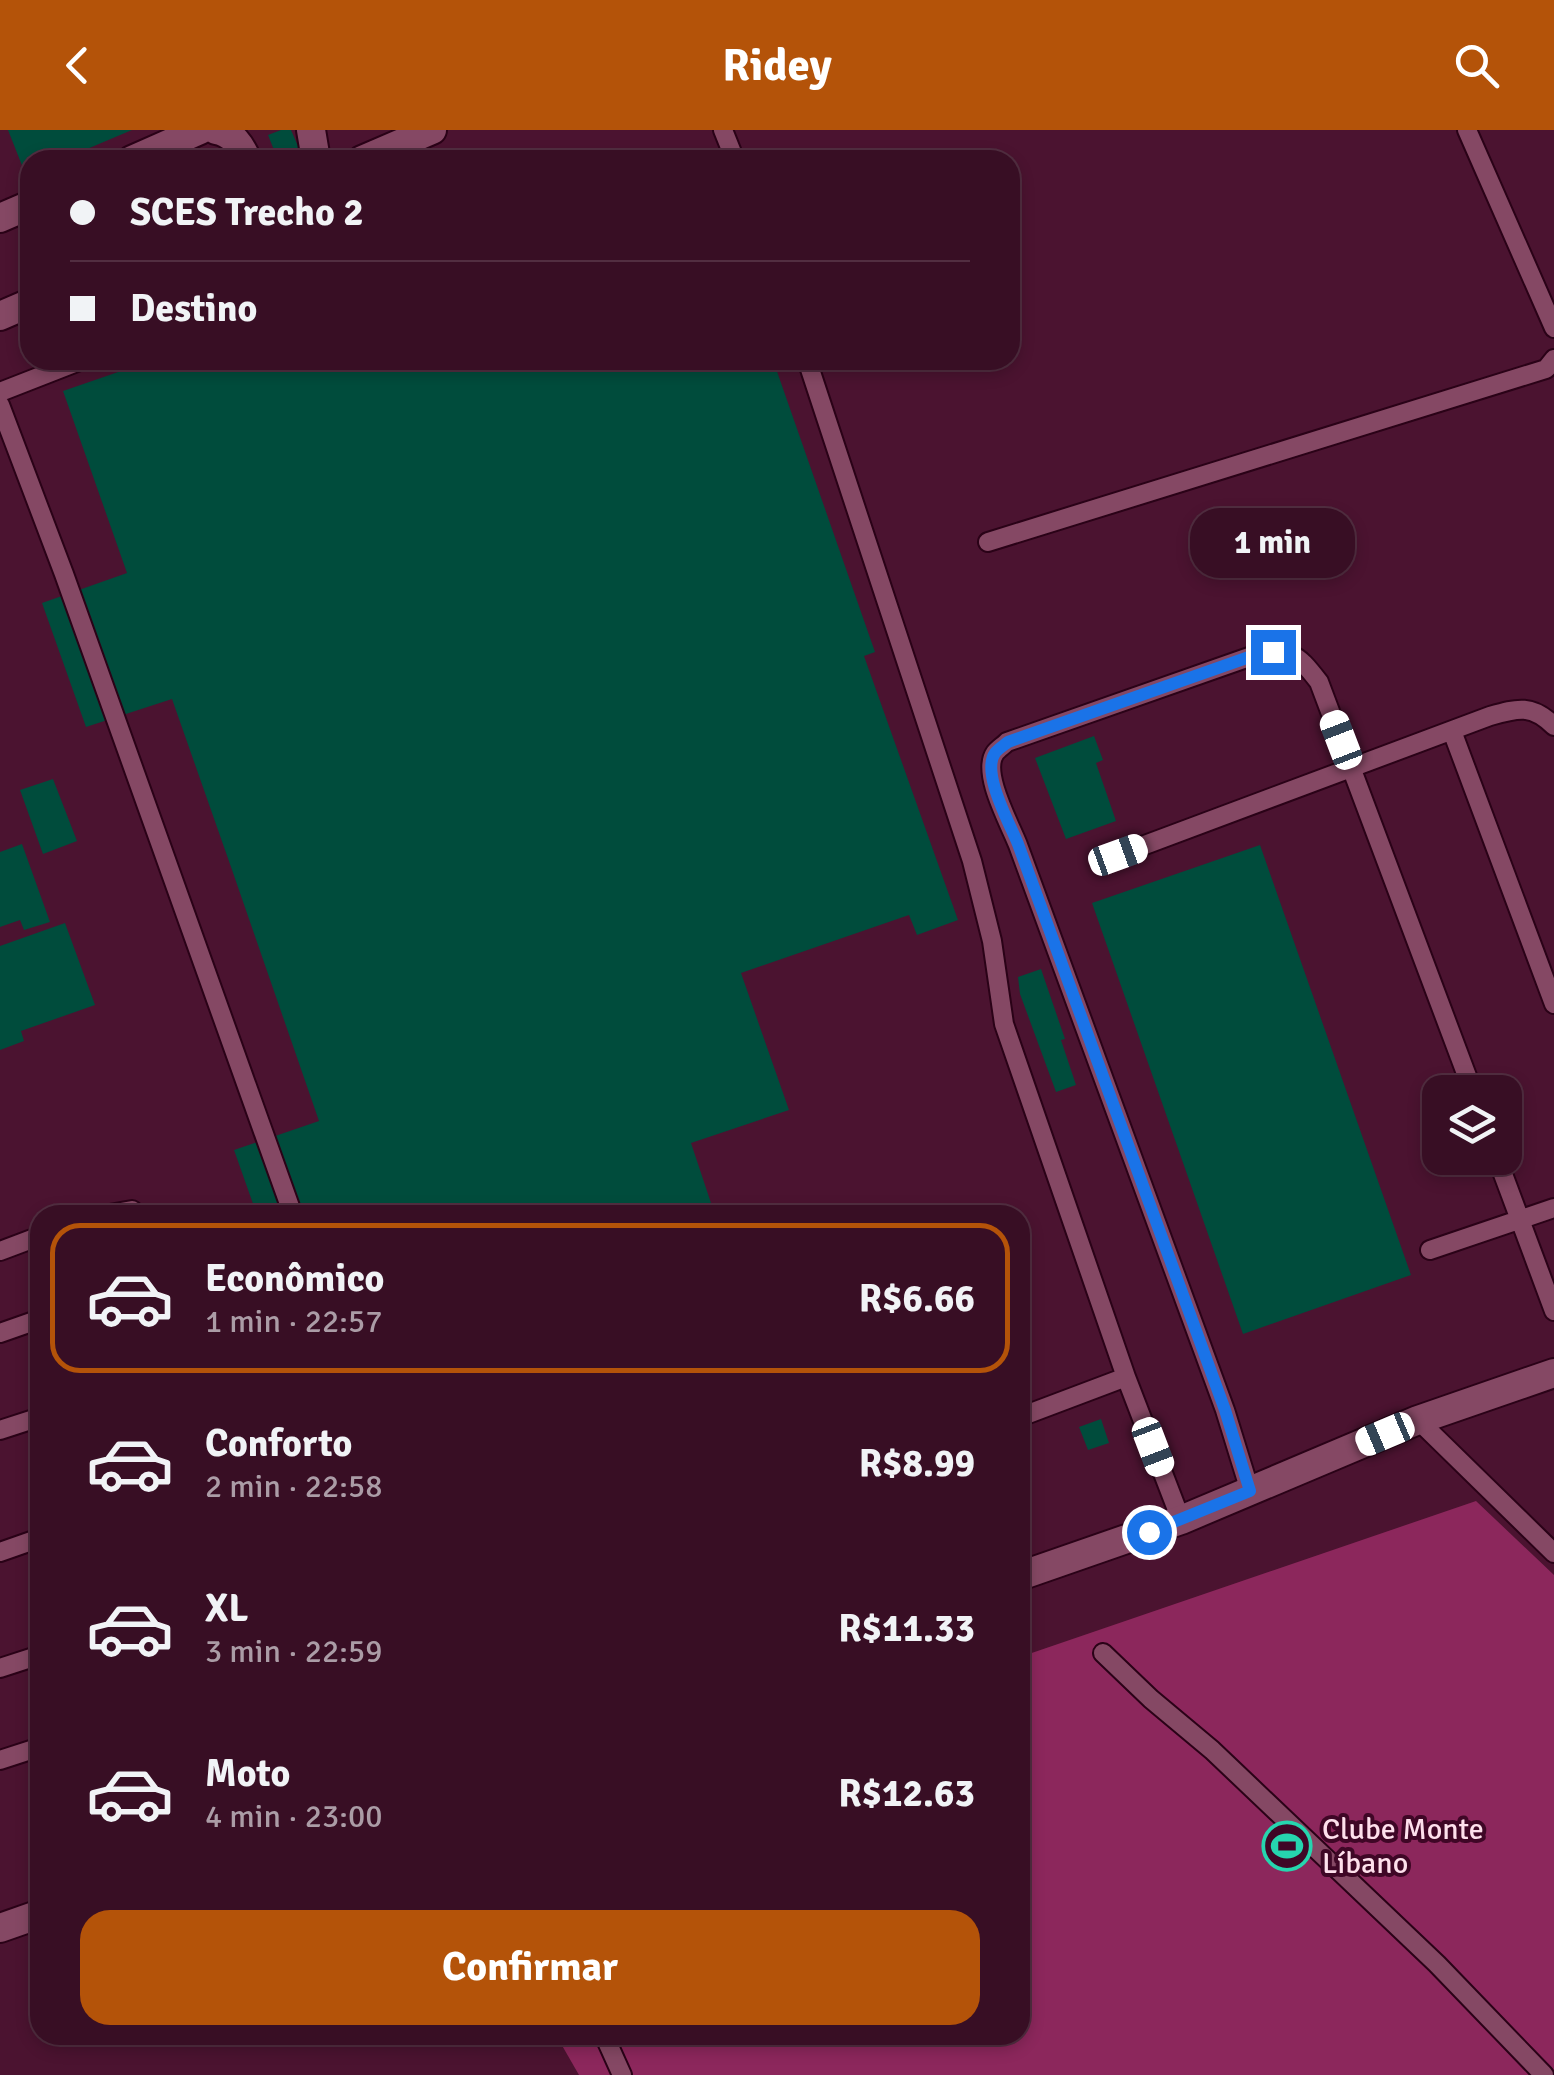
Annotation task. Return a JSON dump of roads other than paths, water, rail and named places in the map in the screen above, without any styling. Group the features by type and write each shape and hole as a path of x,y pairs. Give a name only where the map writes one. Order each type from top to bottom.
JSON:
{"street":[{"path":"155,150 200,130"},
{"path":"216,130 224,131 244,150"},
{"path":"385,150 432,130"},
{"path":"1030,1573 1181,1520 1418,1420 1554,1373"},
{"path":"0,1928 30,1918"}],"lane":[{"path":"1467,130 1554,328"},
{"path":"988,542 1546,368 1554,358"},
{"path":"0,392 56,370"},
{"path":"810,370 972,861 992,941 1004,1024 1126,1377 1181,1520"},
{"path":"0,405 289,1205"},
{"path":"1250,1491 1225,1410 994,787 990,768 994,754 1008,742 1252,656 1290,653 1302,661 1319,682 1467,1075"},
{"path":"1118,855 1516,708 1536,711 1554,726"},
{"path":"1452,730 1554,1004"},
{"path":"1503,1175 1554,1311"},
{"path":"1430,1250 1554,1208"},
{"path":"0,1250 30,1240"},
{"path":"0,1333 30,1322"},
{"path":"1030,1413 1126,1377"},
{"path":"0,1430 30,1420"},
{"path":"1418,1420 1554,1553"},
{"path":"0,1552 30,1542"},
{"path":"1104,1653 1437,1964 1544,2075"},
{"path":"0,1668 30,1658"},
{"path":"0,1760 30,1750"},
{"path":"608,2045 622,2075"}],"place":[{"name":"Clube Monte Líbano","path":"1287,1846"}]}
